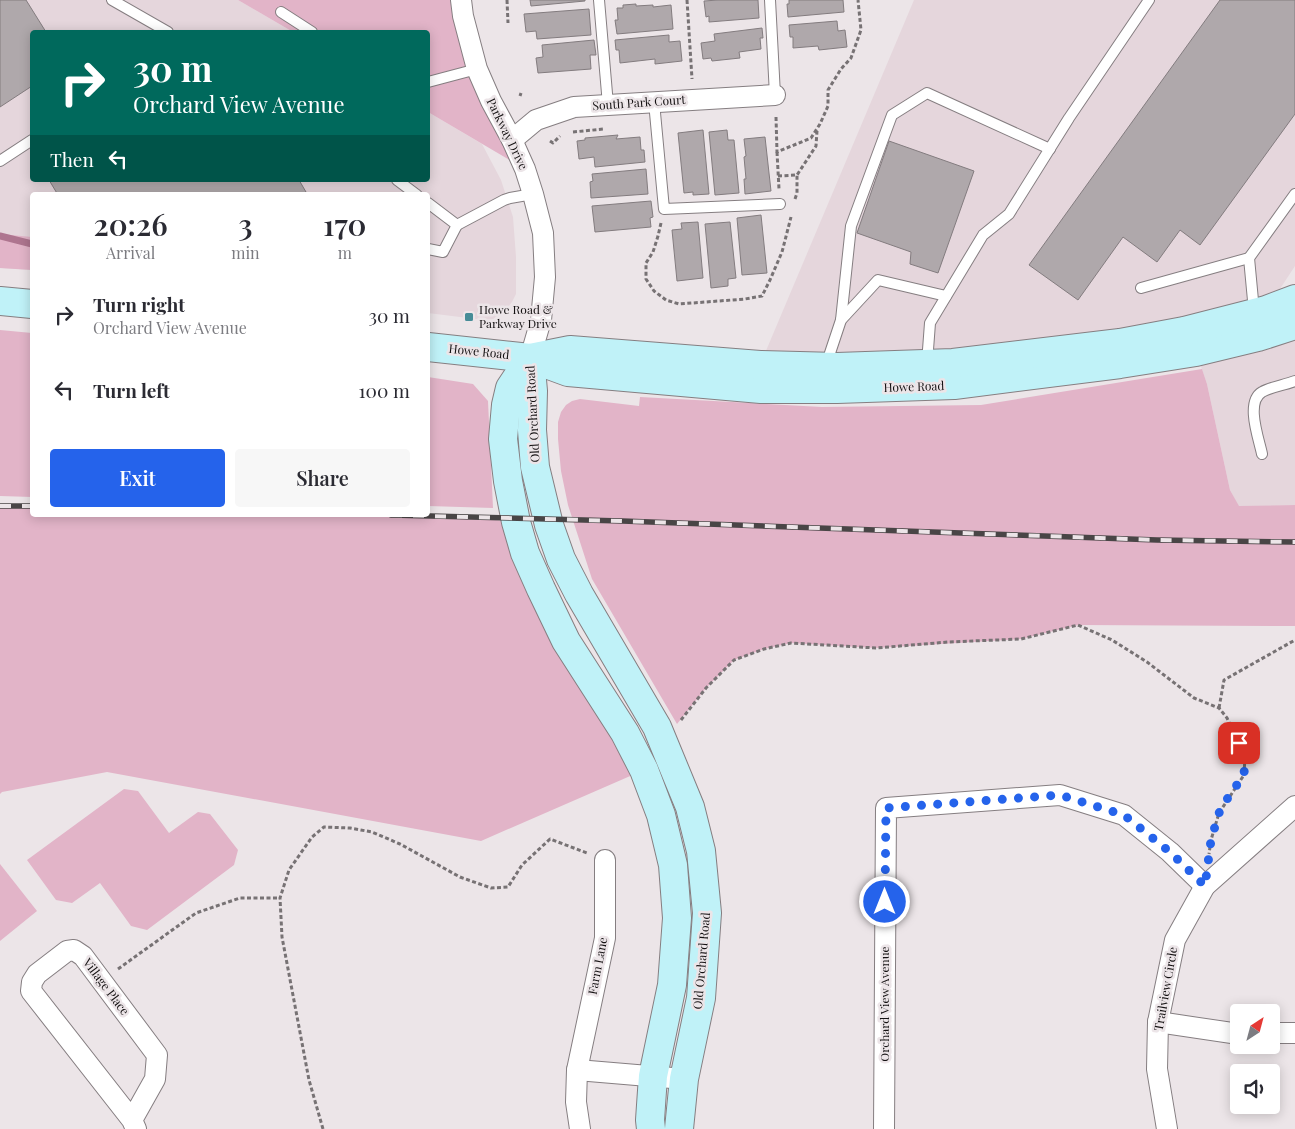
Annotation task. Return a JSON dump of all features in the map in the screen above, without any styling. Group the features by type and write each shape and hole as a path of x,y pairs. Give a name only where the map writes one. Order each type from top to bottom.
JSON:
{"street":[{"name":"Parkway Drive","path":"461,0 462,16 477,69 491,102 512,140 525,169 543,233 544,277 541,320 530,358"},
{"name":"South Park Court","path":"512,140 536,120 574,107 775,94"},
{"name":"Howe Road","path":"530,358 570,350 760,365 825,366 953,363 1120,343 1184,331 1266,310 1295,299"},
{"path":"0,301 30,304"},
{"name":"Howe Road","path":"430,347 530,358 568,372 760,389 837,390 954,385 1120,364 1196,352 1258,337 1295,325"},
{"name":"Old Orchard Road","path":"530,358 533,392 532,430 534,467 549,525 562,559 579,594 664,741 690,807 701,851 707,913 701,998 684,1079 679,1129"},
{"name":"Old Orchard Road","path":"530,358 510,388 504,430 508,482 519,530 526,554 537,580 566,641 625,733 644,770 661,815 673,864 678,918 672,985 653,1076 651,1129"},
{"name":"Orchard View Avenue","path":"884,1129 886,808 1060,795 1124,815 1170,852 1205,886"},
{"name":"Trailview Circle","path":"1167,1129 1157,1069 1158,1022 1175,940 1205,886 1295,806"},
{"name":"Farm Lane","path":"580,1129 576,1102 577,1070 605,938 605,860"},
{"name":"Village Place","path":"74,950 83,956 157,1055 155,1079 134,1124 31,990 32,982 37,974 67,951 74,950"},
{"path":"1158,1022 1230,1033"},
{"path":"1280,1033 1295,1032"},
{"path":"577,1070 684,1079"}],"lane":[{"path":"112,0 164,30"},
{"path":"600,0 608,105"},
{"path":"770,0 775,94"},
{"path":"927,364 930,323 983,235 1009,214 1069,118 1149,0"},
{"path":"281,12 309,30"},
{"path":"430,81 477,69"},
{"path":"825,366 841,320 851,226 892,115 927,93 1050,149"},
{"path":"654,102 664,209 780,204"},
{"path":"0,161 30,141"},
{"path":"400,182 413,192"},
{"path":"430,250 443,252 457,225 510,198 533,194"},
{"path":"1140,288 1249,258 1295,194"},
{"path":"430,205 457,225"},
{"path":"1249,258 1254,313"},
{"path":"841,320 878,280 946,296"},
{"path":"1262,454 1253,412 1254,400 1260,392 1295,382"}],"path":[{"path":"507,0 508,23"},
{"path":"688,0 694,99"},
{"path":"795,201 798,175 816,146 817,128"},
{"path":"777,152 780,204"},
{"path":"778,176 798,175"},
{"path":"664,209 653,252 646,263 646,278 654,291 666,300 680,304 762,296 782,252 793,210"},
{"path":"664,741 706,688 734,660 764,649 791,643 876,648 948,642 1022,639 1078,625 1112,640 1147,662 1194,698 1219,708 1227,718 1245,756 1244,775 1219,813 1211,840 1205,886"},
{"path":"1219,708 1224,680 1295,640"},
{"path":"323,1129 309,1080 282,937 280,898 289,870 312,837 324,828 350,828 372,832 400,844 460,878 491,888 508,887 522,865 550,839 605,860"},
{"path":"101,980 196,913 240,898 280,898"}],"shaded area":[{"path":"0,0 238,0 290,30 30,30 30,182 430,182 430,113 482,144 501,180 513,217 516,294 504,312 493,319 484,320 430,313 430,192 30,192 30,270 0,268"},
{"path":"238,0 461,0 525,169 430,113 430,30 290,30"},
{"path":"914,0 1295,0 1295,266 1266,310 1184,331 760,365"},
{"path":"0,234 30,237 30,270 0,268"},
{"path":"1295,325 1295,505 1239,507 1230,490 1207,384 1196,352"},
{"path":"0,330 30,333 30,497 0,496"},
{"path":"1202,369 1230,490 1239,506 1295,505 1295,626 1078,625 1021,639 876,648 791,643 764,649 734,660 706,688 677,724 592,579 568,505 561,471 558,422 561,412 566,405 580,399 639,406 640,397 822,407 981,405"},
{"path":"430,377 473,384 488,401 493,508 430,506"},
{"path":"0,506 30,506 30,517 430,516 467,517 516,522 644,770 481,841 107,772 2,792 0,794"},
{"path":"124,789 138,791 169,833 198,812 210,814 238,850 234,865 147,930 131,926 100,883 72,903 56,900 27,860"},
{"path":"0,864 37,911 0,941"}],"building":[{"path":"0,0 26,0 45,30 30,30 30,87 0,107"},
{"path":"530,0 585,0 585,1 531,6"},
{"path":"758,0 759,18 709,22 709,16 706,17 704,1"},
{"path":"789,0 843,0 844,12 788,17 787,4 789,4"},
{"path":"1220,0 1295,0 1295,114 1200,245 1180,230 1157,262 1123,237 1078,300 1029,265"},
{"path":"636,4 636,6 653,5 653,7 671,5 673,29 617,34 615,20 618,20 617,8 623,8 623,5"},
{"path":"589,9 591,35 537,39 536,31 526,32 524,14"},
{"path":"837,21 838,31 845,30 847,47 819,50 818,46 793,48 793,37 790,37 789,25"},
{"path":"762,28 763,38 760,38 761,49 739,52 740,58 712,61 711,58 703,59 701,43 715,41 714,34"},
{"path":"669,35 669,42 680,41 682,61 655,64 655,59 620,63 619,50 616,50 615,40"},
{"path":"594,40 596,55 590,55 591,69 538,73 536,58 543,57 542,45"},
{"path":"703,130 709,194 693,195 693,192 684,193 678,133"},
{"path":"727,130 728,140 734,140 739,193 715,195 709,132"},
{"path":"618,135 616,139 640,137 641,150 644,150 645,162 595,167 594,157 579,159 577,141 585,140 585,138"},
{"path":"765,137 771,191 745,194 744,157 746,156 744,139"},
{"path":"889,141 974,171 938,273 910,264 911,252 857,233"},
{"path":"646,169 648,194 591,198 590,182 593,181 592,174"},
{"path":"50,182 300,182 306,192 56,192"},
{"path":"651,201 653,217 650,218 651,227 595,232 592,206"},
{"path":"761,215 767,273 742,275 737,218"},
{"path":"698,222 703,278 677,281 672,230 682,229 681,223"},
{"path":"730,222 736,278 728,279 728,286 711,288 705,224"}],"waterway":[{"path":"0,236 30,244"}],"railway":[{"path":"0,506 30,506"},
{"path":"430,516 1157,540 1295,542"}],"place":[{"name":"Howe Road & Parkway Drive","path":"469,317"}],"route":[{"path":"885,902 886,808 1060,795 1124,815 1170,852 1205,886 1211,840 1219,813 1244,775 1245,756 1239,743"}]}
